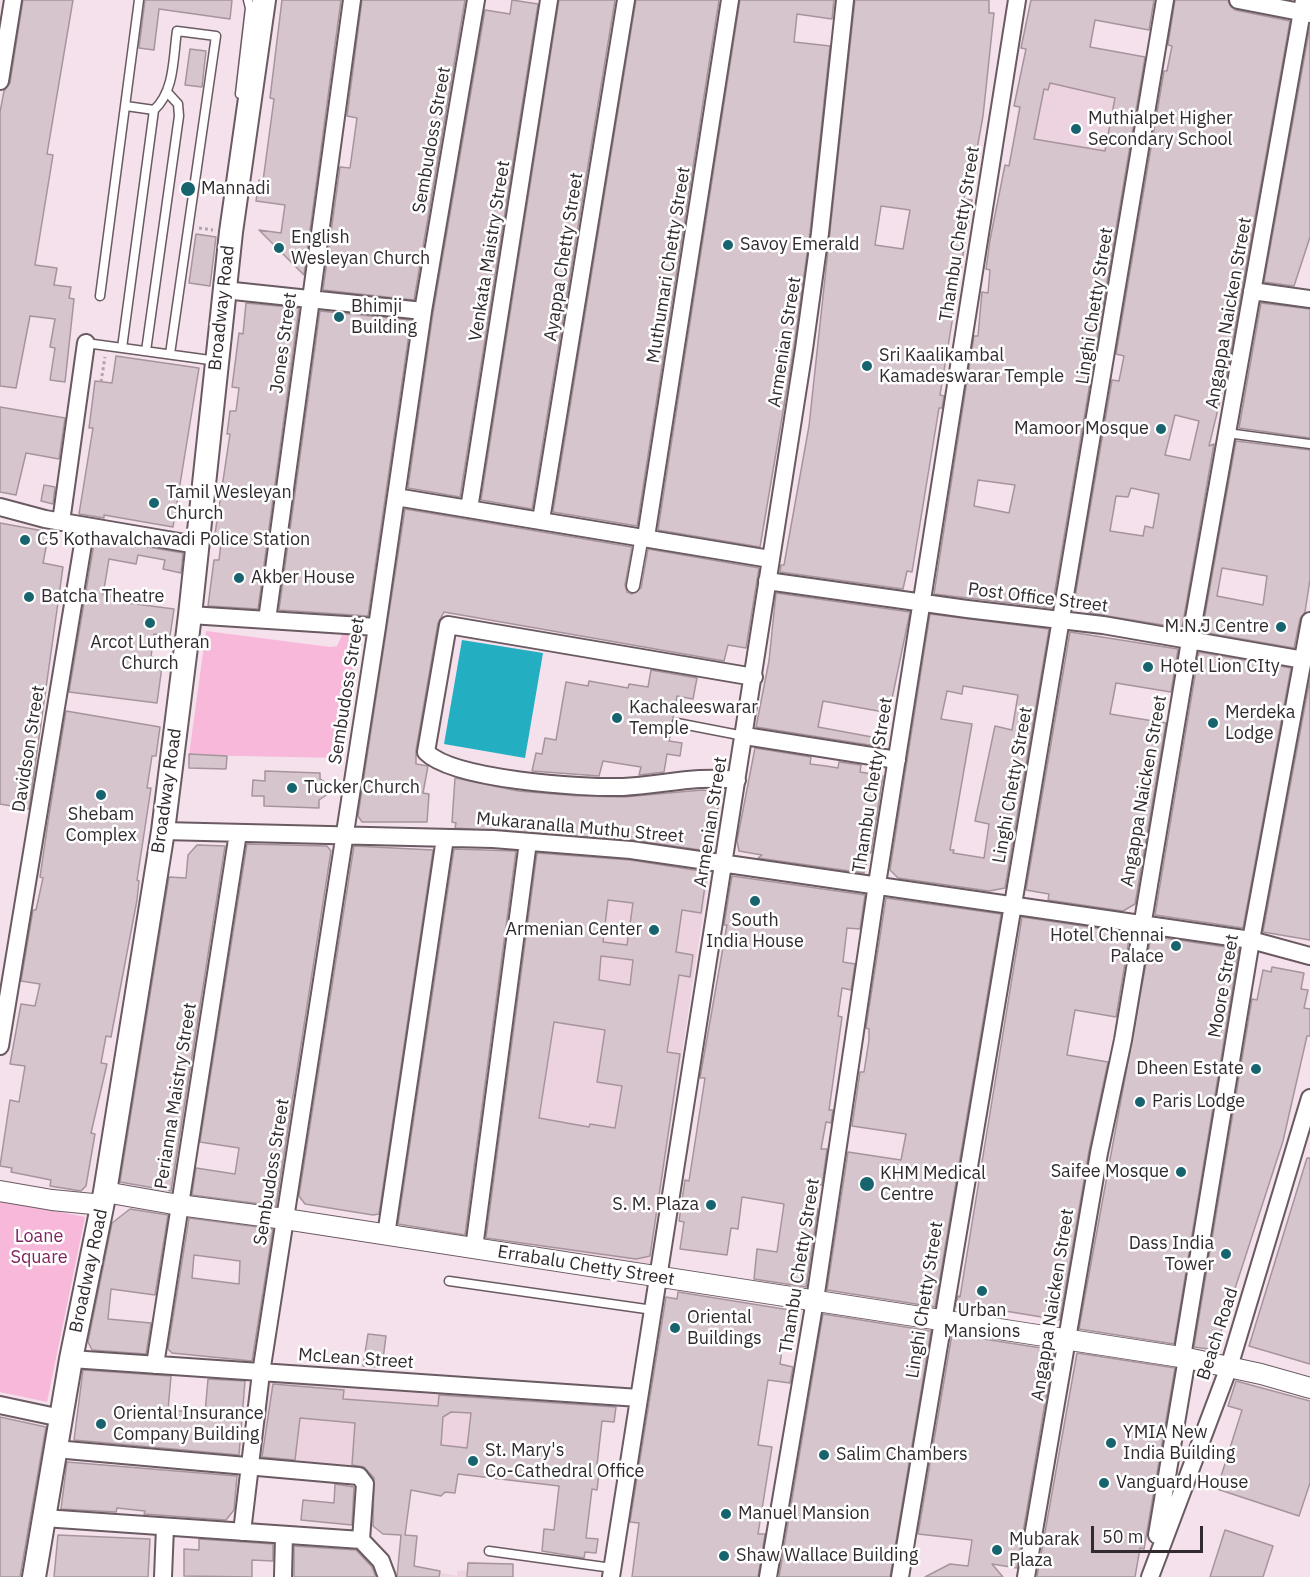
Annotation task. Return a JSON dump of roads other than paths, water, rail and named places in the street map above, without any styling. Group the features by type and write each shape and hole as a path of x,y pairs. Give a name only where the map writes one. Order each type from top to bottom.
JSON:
{"main road":[{"name":"Broadway Road","path":"34,1577 71,1359 104,1198 163,831 190,615 224,290 264,0"}],"street":[{"path":"0,81 13,0"},
{"name":"Jones Street","path":"267,620 309,300 352,0"},
{"name":"Sembudoss Street","path":"242,1532 261,1373 377,627 423,311 476,0"},
{"name":"Venkata Maistry Street","path":"469,509 549,0"},
{"name":"Ayappa Chetty Street","path":"541,520 626,0"},
{"name":"Muthumari Chetty Street","path":"644,536 730,0"},
{"name":"Armenian Street","path":"611,1573 745,736 819,244 845,0"},
{"name":"Thambu Chetty Street","path":"768,1577 815,1300 877,884 1017,0"},
{"name":"Linghi Chetty Street","path":"900,1577 1011,904 1062,620 1165,0"},
{"path":"1238,0 1305,9"},
{"name":"Angappa Naicken Street","path":"1026,1577 1082,1246 1123,1040 1190,640 1305,9"},
{"path":"224,290 423,311"},
{"path":"1252,291 1310,299"},
{"path":"53,520 86,343"},
{"path":"396,498 644,536 770,559"},
{"path":"0,507 53,520 197,545"},
{"name":"Davidson Street","path":"0,1046 3,1013 86,526"},
{"path":"633,586 644,536"},
{"name":"Post Office Street","path":"767,581 1062,620 1304,660"},
{"path":"190,615 377,627"},
{"name":"Moore Street","path":"1150,1576 1251,940 1303,703 1304,660 1310,621"},
{"path":"737,780 689,778 630,786 577,785 454,769 442,764 426,752 448,625 754,677"},
{"path":"745,736 897,760"},
{"name":"Mukaranalla Muthu Street","path":"163,831 445,838 631,850 1251,940 1310,956"},
{"name":"Perianna Maistry Street","path":"155,1365 238,833"},
{"path":"386,1235 445,838"},
{"path":"474,1248 528,842"},
{"name":"Beach Road","path":"1150,1576 1229,1367 1310,1098"},
{"name":"Errabalu Chetty Street","path":"0,1191 52,1200 104,1198 285,1219 1185,1358 1310,1388"},
{"name":"McLean Street","path":"71,1359 639,1398"},
{"path":"0,1405 61,1418"},
{"path":"56,1449 360,1476 365,1484 361,1540"},
{"path":"44,1518 361,1540 381,1561 387,1577"},
{"path":"163,1577 165,1527"},
{"path":"283,1577 284,1535"}],"lane":[{"path":"100,296 139,0"},
{"path":"238,102 250,8 248,0"},
{"path":"122,348 154,110 162,102 167,92 177,31 216,36 170,354"},
{"path":"147,351 179,116 178,104 167,92"},
{"path":"126,106 154,110"},
{"path":"223,231 234,137"},
{"path":"86,343 217,361"},
{"path":"1227,433 1310,444"},
{"path":"677,723 745,736"},
{"path":"449,1281 653,1310"},
{"path":"489,1551 611,1573"}],"water":[{"path":"462,640 543,653 525,758 444,744"}],"place":[{"name":"Muthialpet Higher Secondary School","path":"1076,129"},
{"name":"Mannadi","path":"188,189"},
{"name":"Savoy Emerald","path":"728,245"},
{"name":"English Wesleyan Church","path":"279,248"},
{"name":"Bhimji Building","path":"339,317"},
{"name":"Sri Kaalikambal Kamadeswarar Temple","path":"867,366"},
{"name":"Mamoor Mosque","path":"1161,429"},
{"name":"Tamil Wesleyan Church","path":"154,503"},
{"name":"C5 Kothavalchavadi Police Station","path":"25,540"},
{"name":"Akber House","path":"239,578"},
{"name":"Batcha Theatre","path":"29,597"},
{"name":"Arcot Lutheran Church","path":"150,623"},
{"name":"M.N.J Centre","path":"1281,627"},
{"name":"Hotel Lion CIty","path":"1148,667"},
{"name":"Kachaleeswarar Temple","path":"617,718"},
{"name":"Merdeka Lodge","path":"1213,723"},
{"name":"Tucker Church","path":"292,788"},
{"name":"Shebam Complex","path":"101,795"},
{"name":"South India House","path":"755,901"},
{"name":"Armenian Center","path":"654,930"},
{"name":"Hotel Chennai Palace","path":"1176,946"},
{"name":"Dheen Estate","path":"1256,1069"},
{"name":"Paris Lodge","path":"1140,1102"},
{"name":"Saifee Mosque","path":"1181,1172"},
{"name":"KHM Medical Centre","path":"867,1184"},
{"name":"S. M. Plaza","path":"711,1205"},
{"name":"Dass India Tower","path":"1226,1254"},
{"name":"Urban Mansions","path":"982,1291"},
{"name":"Oriental Buildings","path":"675,1328"},
{"name":"Oriental Insurance Company Building","path":"101,1424"},
{"name":"YMIA New India Building","path":"1111,1443"},
{"name":"Salim Chambers","path":"824,1455"},
{"name":"St. Mary's Co-Cathedral Office","path":"473,1461"},
{"name":"Vanguard House","path":"1104,1483"},
{"name":"Manuel Mansion","path":"726,1514"},
{"name":"Mubarak Plaza","path":"997,1550"},
{"name":"Shaw Wallace Building","path":"724,1556"}],"park label":[{"name":"Loane Square","path":"39,1247"}]}
